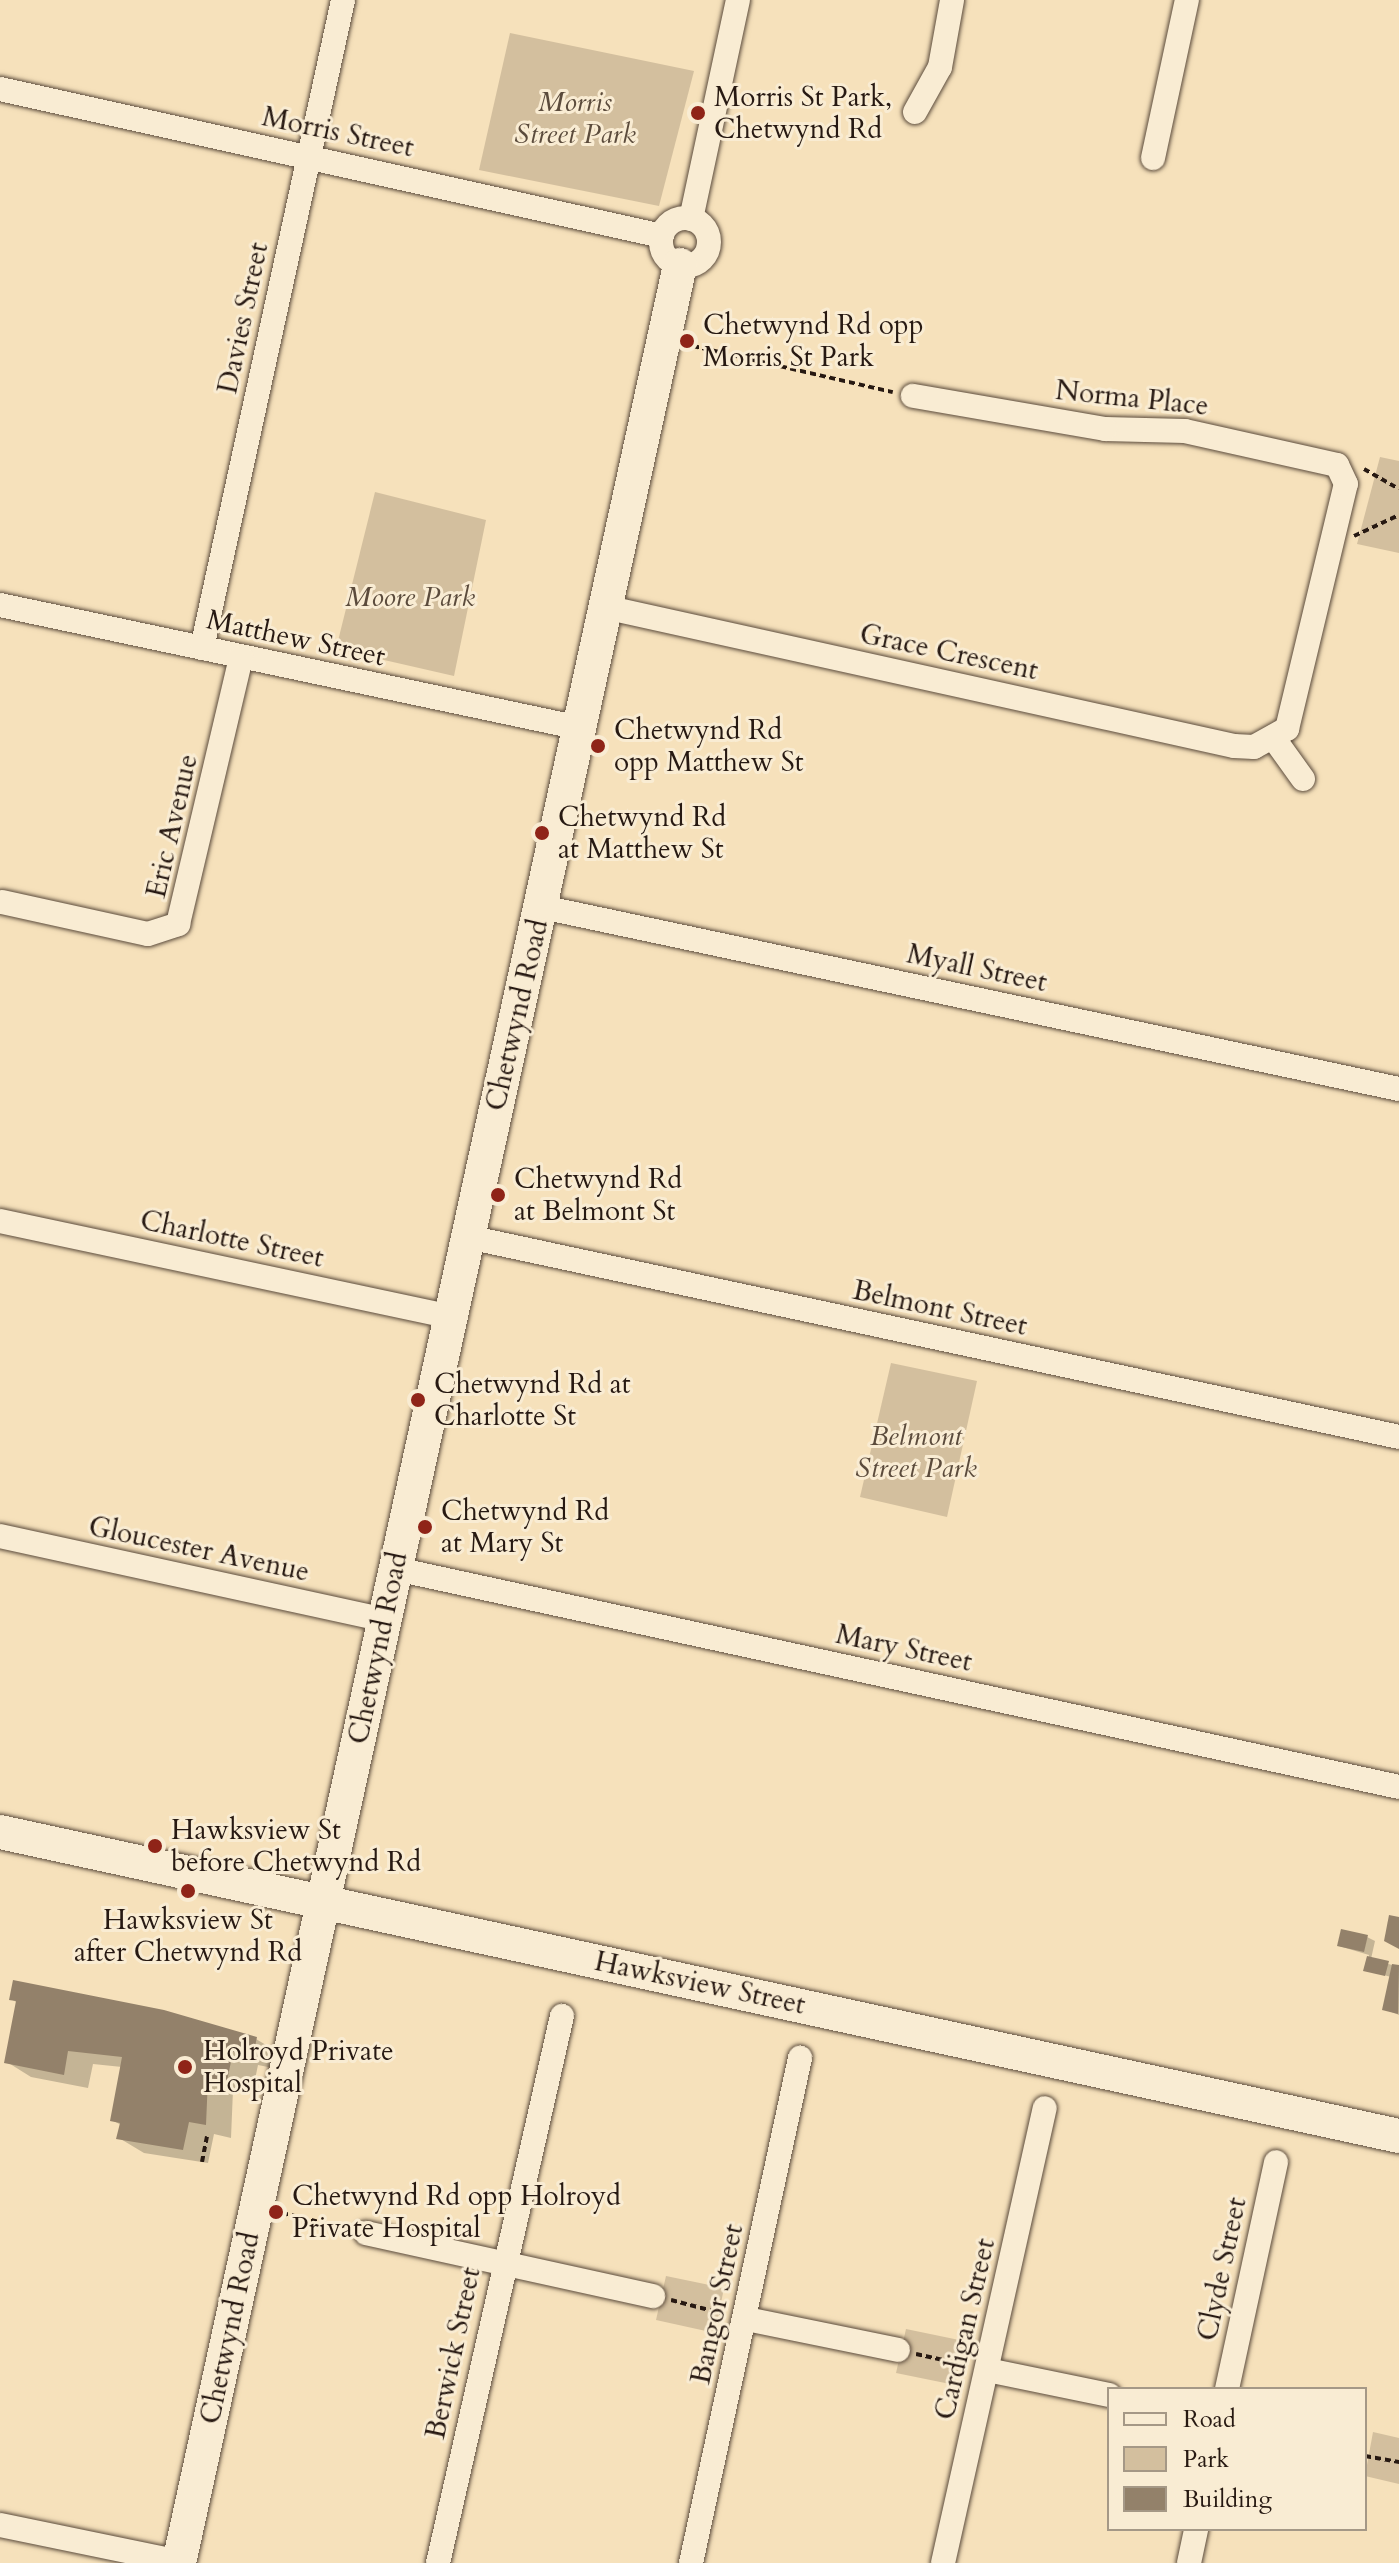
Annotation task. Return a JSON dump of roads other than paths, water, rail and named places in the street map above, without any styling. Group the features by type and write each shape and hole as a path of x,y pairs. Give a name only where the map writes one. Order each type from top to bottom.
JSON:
{"street":[{"name":"Davies Street","path":"202,648 343,0"},
{"path":"691,219 738,0"},
{"path":"915,112 940,67 952,0"},
{"path":"1153,158 1187,0"},
{"name":"Morris Street","path":"0,89 308,156 671,250"},
{"path":"691,219 708,235 707,251 671,250 670,223 691,219"},
{"name":"Chetwynd Road","path":"179,2562 580,728 609,608 671,250"},
{"name":"Norma Place","path":"913,396 1105,429 1185,431 1340,468 1346,484 1295,717 1275,740"},
{"name":"Matthew Street","path":"0,605 580,728"},
{"name":"Grace Crescent","path":"609,608 1234,746 1275,740"},
{"name":"Eric Avenue","path":"2,902 148,934 178,924 241,657"},
{"path":"1275,740 1303,779"},
{"name":"Myall Street","path":"542,907 1399,1089"},
{"name":"Charlotte Street","path":"0,1221 452,1317"},
{"name":"Belmont Street","path":"468,1237 1399,1437"},
{"name":"Gloucester Avenue","path":"0,1536 384,1620"},
{"name":"Mary Street","path":"396,1569 1399,1787"},
{"name":"Hawksview Street","path":"0,1832 1399,2136"},
{"name":"Berwick Street","path":"438,2563 503,2262 562,2016"},
{"name":"Bangor Street","path":"691,2563 800,2058"},
{"name":"Cardigan Street","path":"943,2563 1045,2108"},
{"name":"Clyde Street","path":"1227,2387 1276,2162"},
{"path":"366,2233 653,2296"},
{"path":"746,2319 898,2350"},
{"path":"987,2370 1107,2395"},
{"path":"0,2525 179,2562"},
{"path":"1189,2563 1196,2531"}],"place":[{"name":"Morris St Park, Chetwynd Rd","path":"698,113"},
{"name":"Chetwynd Rd opp Morris St Park","path":"687,341"},
{"name":"Chetwynd Rd opp Matthew St","path":"598,746"},
{"name":"Chetwynd Rd at Matthew St","path":"542,833"},
{"name":"Chetwynd Rd at Belmont St","path":"498,1195"},
{"name":"Chetwynd Rd at Charlotte St","path":"418,1400"},
{"name":"Chetwynd Rd at Mary St","path":"425,1527"},
{"name":"Hawksview St before Chetwynd Rd","path":"155,1846"},
{"name":"Hawksview St after Chetwynd Rd","path":"188,1891"},
{"name":"Holroyd Private Hospital","path":"185,2067"},
{"name":"Chetwynd Rd opp Holroyd Private Hospital","path":"276,2212"}],"park label":[{"name":"Morris Street Park","path":"575,118"},
{"name":"Moore Park","path":"410,597"},
{"name":"Belmont Street Park","path":"916,1452"}]}
